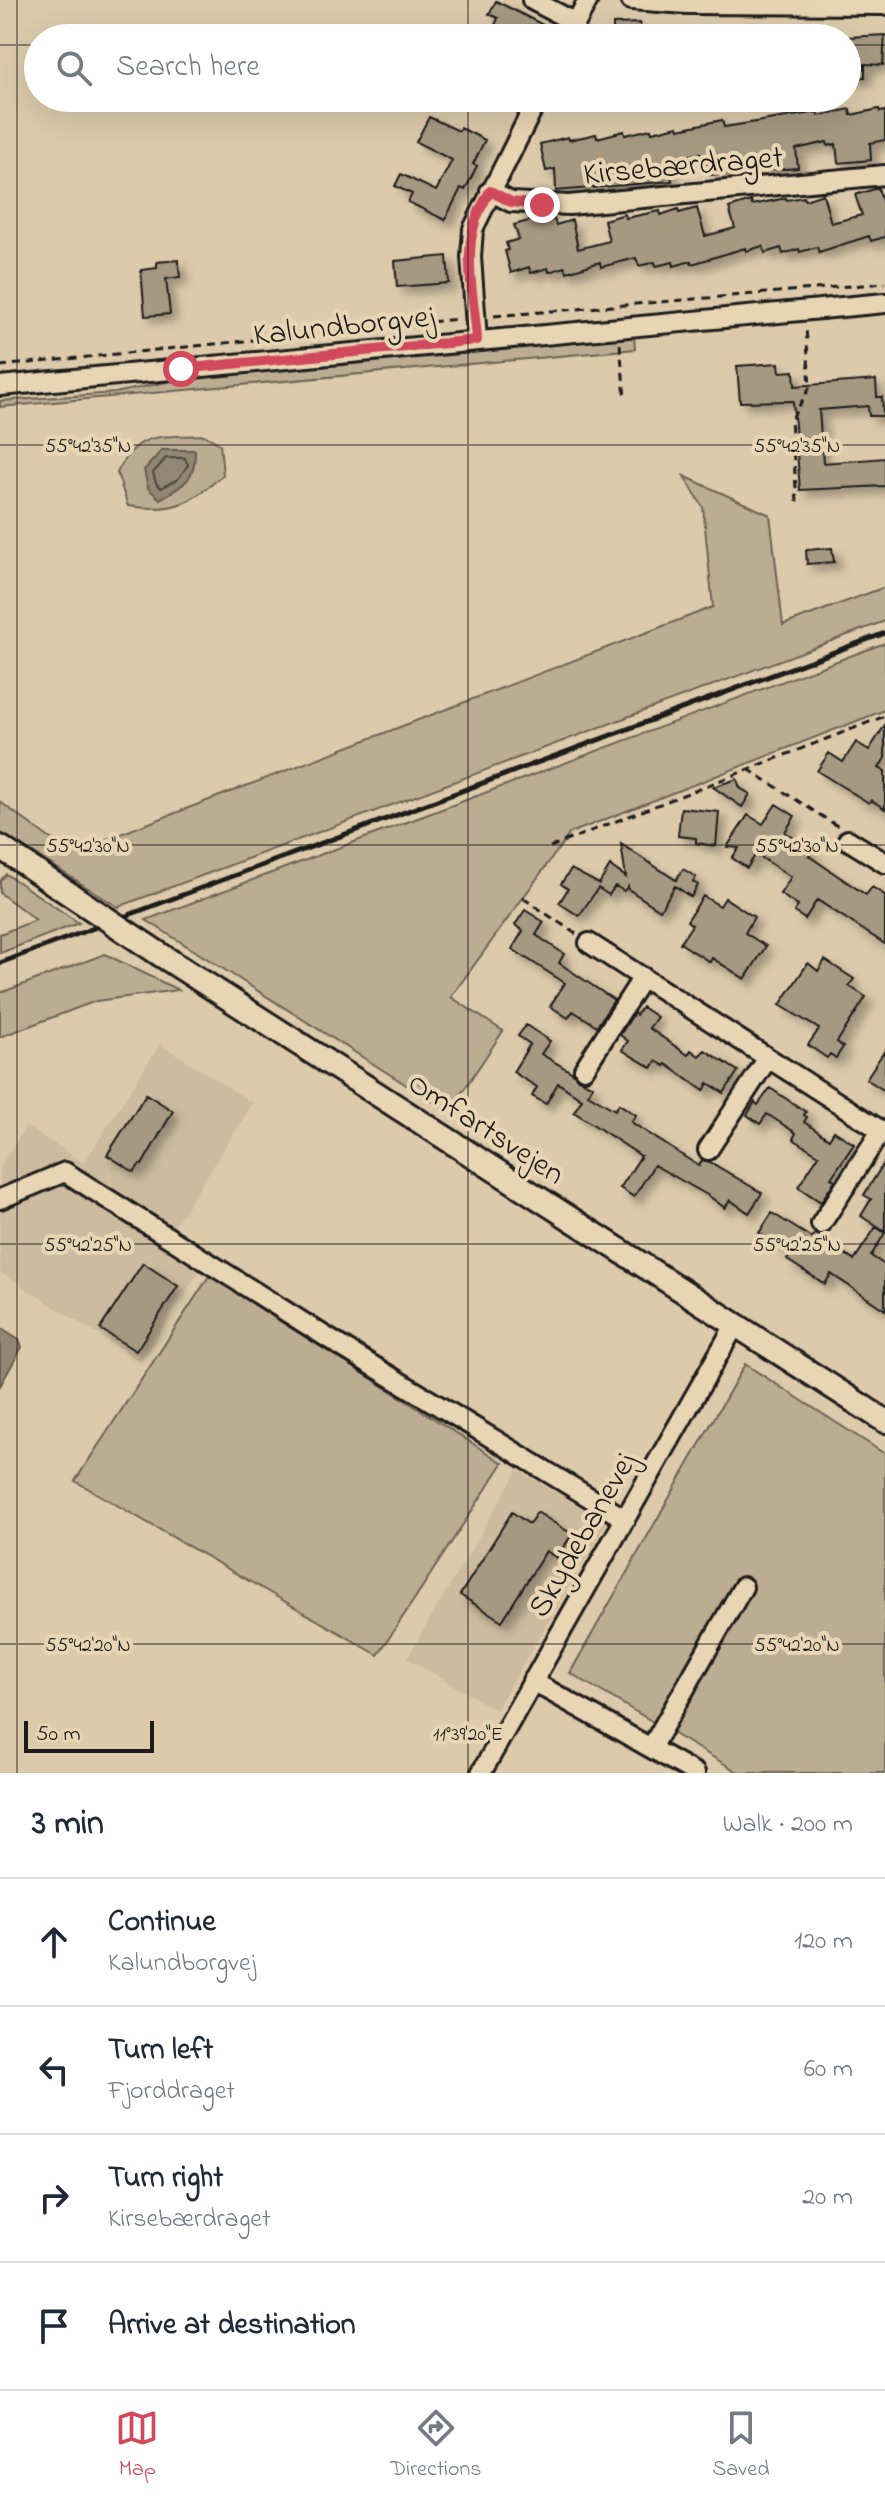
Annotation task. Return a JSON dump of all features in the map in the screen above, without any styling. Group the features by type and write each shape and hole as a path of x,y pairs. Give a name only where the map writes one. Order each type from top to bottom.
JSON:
{"main road":[{"name":"Omfartsvejen","path":"0,849 885,1421"}],"street":[{"path":"532,0 564,24"},
{"path":"575,24 588,0"},
{"path":"631,0 687,4 884,5"},
{"path":"477,340 472,234 476,218 531,112"},
{"name":"Kirsebærdraget","path":"490,191 511,202 569,205 885,175"},
{"name":"Kalundborgvej","path":"0,386 885,303"},
{"path":"848,840 885,863"},
{"path":"589,943 883,1132 821,1224"},
{"path":"584,1069 643,977"},
{"path":"708,1150 768,1058"},
{"path":"0,1199 65,1172 342,1347 625,1519"},
{"name":"Skydebanevej","path":"481,1773 735,1325"},
{"path":"651,1748 743,1587"},
{"path":"532,1681 695,1773"}],"path":[{"path":"0,366 375,330 476,317 885,283"},
{"path":"797,502 791,420 810,387 805,311"},
{"path":"617,329 625,398"},
{"path":"550,847 885,716"},
{"path":"746,768 841,829 848,840"},
{"path":"523,898 589,943"}],"shaded area":[{"path":"634,337 635,349 0,407 0,401 115,393 176,380"},
{"path":"204,435 220,444 223,475 180,504 157,508 128,506 117,473 133,449 152,439"},
{"path":"684,476 770,515 783,625 885,587 885,621 118,907 0,832 0,802 66,850 97,843 713,607 703,507"},
{"path":"885,643 885,710 570,833 451,997 503,1031 449,1112 146,920"},
{"path":"6,874 79,923 0,953 0,934 36,920 0,893 0,881"},
{"path":"105,954 178,990 96,1001 0,1037 0,993"},
{"path":"160,1044 253,1103 161,1247 199,1272 141,1362 0,1272 0,1167 26,1126 84,1163"},
{"path":"210,1275 503,1463 378,1655 75,1481"},
{"path":"745,1364 885,1454 885,1773 740,1773 570,1673"},
{"path":"518,1470 607,1522 496,1710 407,1658"}],"water":[{"path":"162,450 195,450 195,460 186,481 160,499 148,488 144,470"},
{"path":"0,1328 19,1340 22,1347 0,1386"}],"building":[{"path":"496,1 541,24 495,24 498,18 489,14"},
{"path":"885,35 883,65 865,64 865,77 861,77 861,36"},
{"path":"879,109 880,112 885,111 885,140 870,143 871,160 838,163 836,144 828,146 827,142 796,149 798,168 709,175 707,155 701,157 700,153 670,160 672,181 556,191 555,169 546,171 540,144 568,137 569,140 596,134 597,138 624,131 625,135 678,126 679,129 722,120 724,127 818,112 818,116 836,112 850,112 851,115"},
{"path":"429,117 485,140 465,190 461,188 445,220 408,202 412,194 395,186 401,174 436,191 452,160 416,142"},
{"path":"878,188 885,210 885,237 871,241 869,236 819,252 817,247 783,254 781,248 765,253 763,246 674,266 673,262 656,266 655,262 639,266 636,258 601,267 600,262 567,272 565,267 531,273 529,267 511,273 505,251 508,250 506,243 519,239 514,225 536,219 538,225 554,219 556,225 572,220 578,249 609,241 604,220 625,214 626,218 660,211 661,215 678,209 679,213 697,208 705,236 735,228 729,208 751,201 752,205 786,198 804,197 805,200 823,194 831,223 862,215 855,195"},
{"path":"447,256 449,283 397,287 395,261"},
{"path":"178,260 180,277 166,279 170,314 145,316 141,270 157,268 157,262"},
{"path":"779,363 780,372 794,371 795,386 876,380 877,397 882,397 883,416 869,416 868,406 819,410 823,463 885,458 885,486 800,490 793,401 740,402 737,366"},
{"path":"832,548 834,562 807,564 806,550"},
{"path":"885,725 885,758 879,768 885,771 885,809 871,800 869,803 817,771 829,753 843,762 856,742 869,750"},
{"path":"737,779 740,788 750,794 742,807 713,787"},
{"path":"776,804 795,816 785,832 813,851 809,856 866,895 872,887 885,895 885,944 817,900 805,919 794,912 798,906 780,894 791,877 756,854 747,868 732,858 739,848 727,847 748,815 763,824"},
{"path":"681,808 719,812 716,846 696,843 696,838 678,836"},
{"path":"621,844 676,880 683,869 696,877 693,882 698,885 691,897 675,886 660,910 628,886 624,891 615,886 609,895 598,888 579,916 559,903 568,889 561,884 571,869 599,884 610,866 626,877"},
{"path":"703,896 720,906 725,898 754,917 745,933 766,946 745,979 680,943 692,925 687,921"},
{"path":"525,910 544,922 536,935 564,954 559,963 614,1000 597,1026 573,1011 568,1018 550,1006 565,983 512,949 523,931 515,925"},
{"path":"825,960 854,979 849,986 866,997 837,1042 843,1047 836,1058 830,1054 827,1058 808,1045 819,1029 780,1005 808,963 818,971"},
{"path":"642,1007 657,1017 649,1028 688,1055 691,1050 699,1056 705,1050 738,1071 724,1093 708,1083 704,1091 666,1064 656,1061 652,1068 622,1050 628,1041 620,1035 634,1013 636,1015"},
{"path":"526,1025 550,1041 541,1054 593,1086 588,1094 615,1110 619,1104 636,1115 631,1122 699,1166 702,1160 710,1162 762,1193 749,1213 730,1200 725,1208 654,1165 634,1197 620,1188 641,1156 574,1112 582,1099 558,1083 546,1104 532,1096 537,1087 513,1072 530,1044 518,1036"},
{"path":"885,1050 885,1091 866,1079"},
{"path":"770,1088 806,1112 804,1122 829,1139 834,1131 854,1144 831,1178 835,1180 821,1202 798,1187 819,1155 793,1139 796,1133 767,1114 760,1124 747,1115"},
{"path":"146,1094 173,1111 142,1165 134,1172 107,1155"},
{"path":"885,1161 885,1232 861,1216 871,1199 864,1195"},
{"path":"772,1213 812,1238 818,1235 854,1260 876,1227 885,1233 871,1256 885,1265 885,1310 831,1274 825,1284 787,1260 791,1254 759,1233"},
{"path":"143,1263 178,1286 136,1351 100,1329"},
{"path":"512,1512 529,1524 537,1512 572,1534 557,1558 546,1551 502,1621 460,1595"}],"railway":[{"path":"0,963 885,633"}],"route":[{"path":"181,369 477,340 471,257 476,218 490,191 511,202 542,205"}]}
